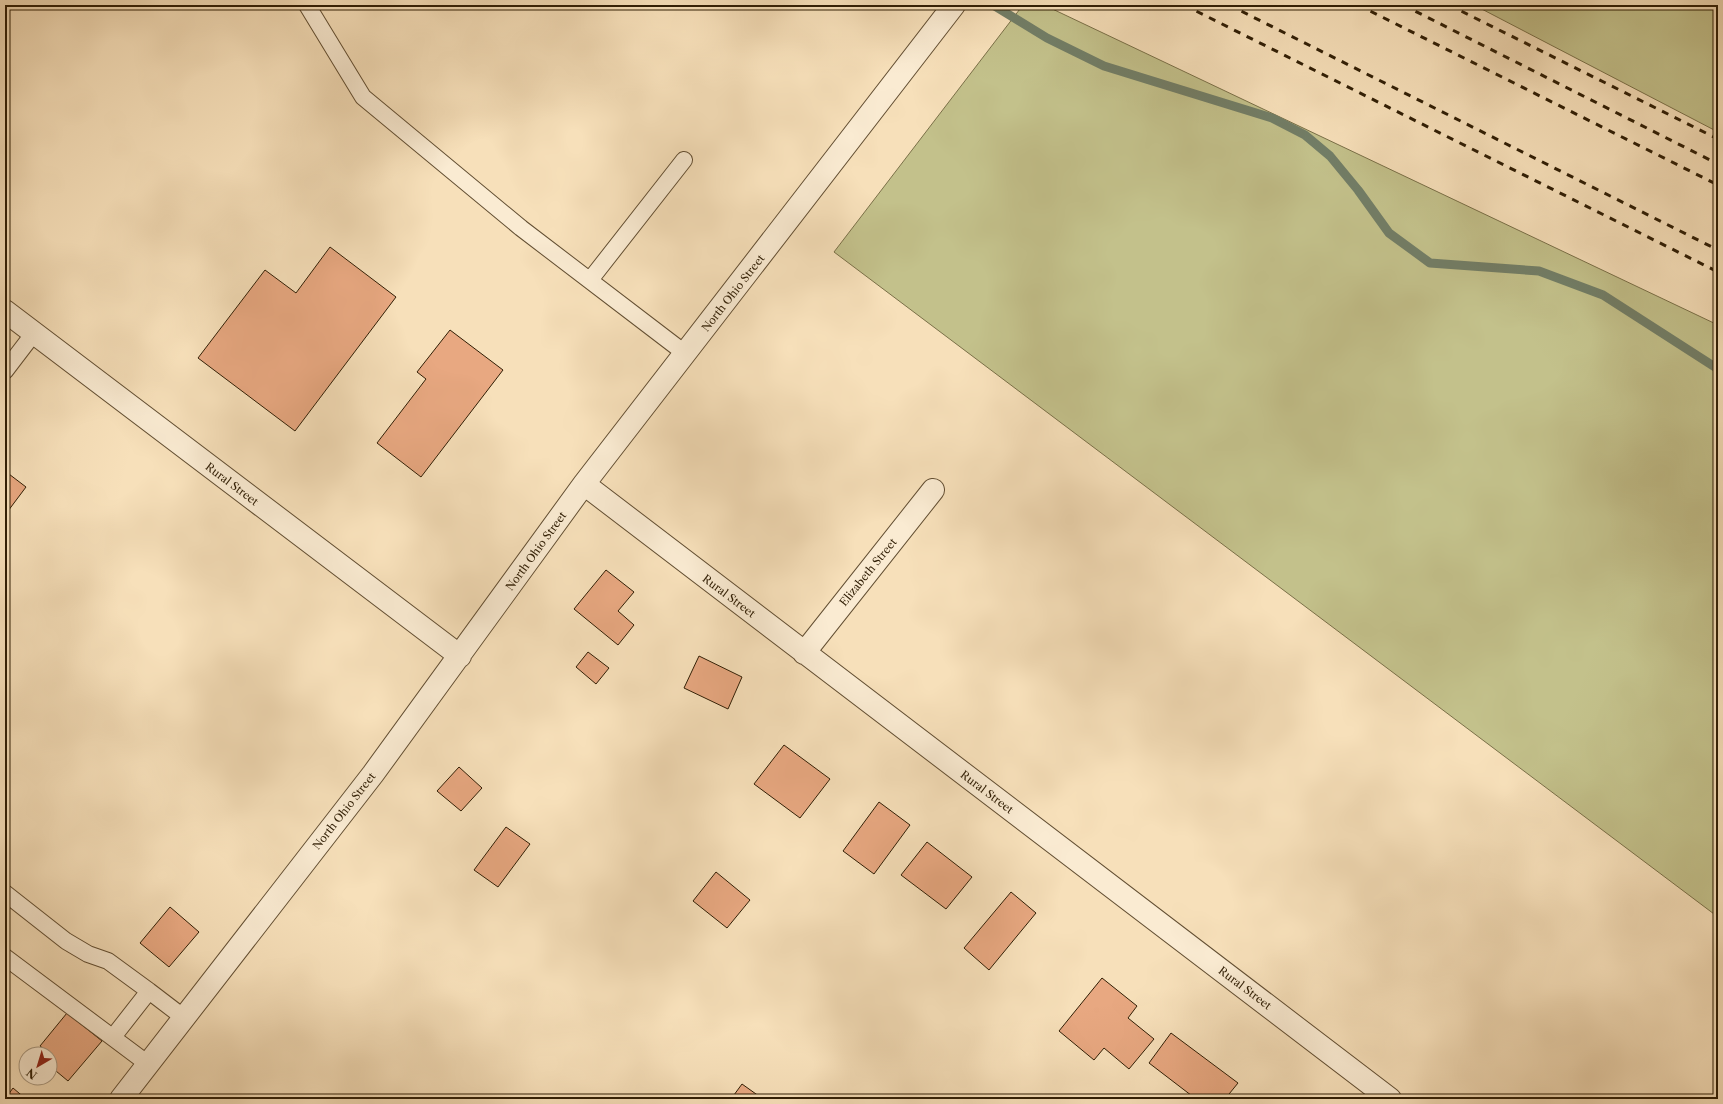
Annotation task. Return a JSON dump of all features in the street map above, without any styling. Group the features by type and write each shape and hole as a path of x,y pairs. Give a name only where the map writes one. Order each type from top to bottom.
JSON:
{"street":[{"name":"North Ohio Street","path":"122,1099 183,1017 373,774 584,484 686,354 954,5"},
{"name":"Rural Street","path":"5,311 460,656"},
{"name":"Rural Street","path":"584,484 1390,1099"},
{"name":"Elizabeth Street","path":"804,653 933,490"}],"lane":[{"path":"307,5 363,97 521,228 686,354"},
{"path":"590,280 684,160"},
{"path":"5,371 34,333"},
{"path":"5,893 66,941 88,954 108,961 149,990 183,1017"},
{"path":"5,957 148,1064"},
{"path":"112,1037 149,990"}],"shaded area":[{"path":"1023,5 1044,5 1718,325 1718,917 834,252"},
{"path":"1474,5 1718,5 1718,132"}],"building":[{"path":"330,247 396,297 295,431 198,358 265,270 296,293"},
{"path":"450,330 503,370 421,477 377,443 426,379 417,372"},
{"path":"5,471 26,487 5,515"},
{"path":"606,570 634,592 618,611 634,625 618,645 574,609"},
{"path":"588,652 609,668 596,684 576,667"},
{"path":"699,656 742,677 728,709 684,688"},
{"path":"784,745 830,779 800,818 754,784"},
{"path":"459,767 482,788 461,811 437,791"},
{"path":"879,802 910,825 874,874 843,851"},
{"path":"506,827 530,844 498,887 474,870"},
{"path":"927,842 972,877 946,909 901,875"},
{"path":"716,872 750,900 727,928 693,901"},
{"path":"1011,892 1036,913 989,970 964,948"},
{"path":"170,907 199,932 169,967 140,943"},
{"path":"1102,978 1137,1006 1128,1018 1154,1039 1129,1069 1104,1048 1094,1060 1059,1031"},
{"path":"67,1013 102,1041 68,1081 58,1073 58,1046 40,1046"},
{"path":"1171,1033 1238,1083 1225,1099 1196,1099 1149,1063"},
{"path":"742,1084 763,1099 731,1099"},
{"path":"13,1088 26,1099 5,1099"}],"waterway":[{"path":"993,5 1047,38 1104,66 1272,118 1305,135 1330,156 1358,190 1389,233 1430,263 1539,271 1603,295 1718,369"}],"railway":[{"path":"1184,5 1718,272"},
{"path":"1229,5 1718,250"},
{"path":"1358,5 1718,185"},
{"path":"1403,5 1718,164"},
{"path":"1449,5 1718,139"}]}
